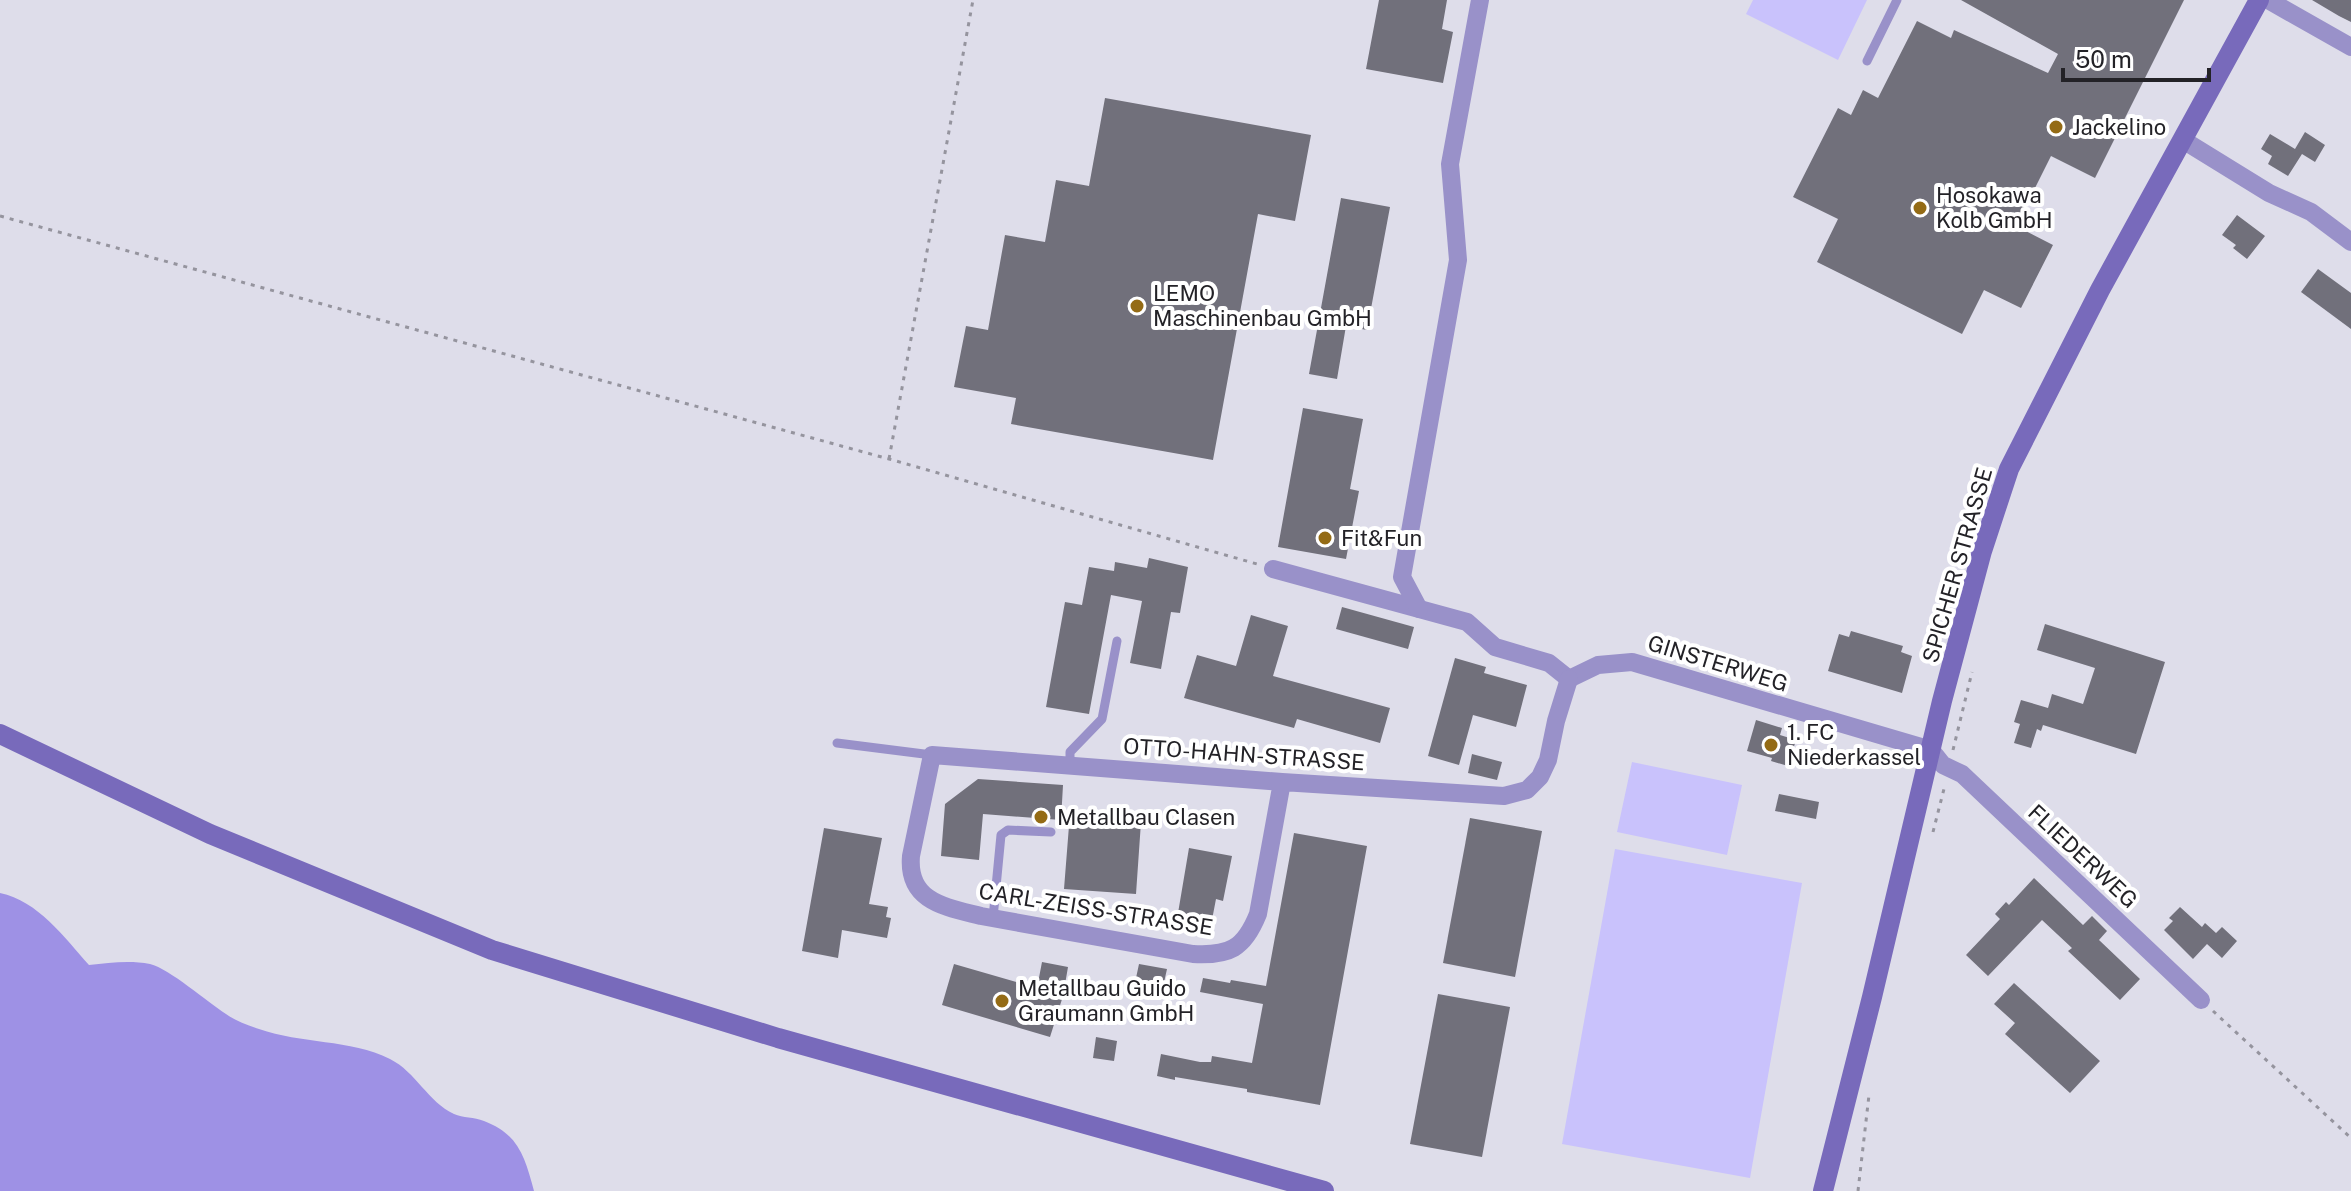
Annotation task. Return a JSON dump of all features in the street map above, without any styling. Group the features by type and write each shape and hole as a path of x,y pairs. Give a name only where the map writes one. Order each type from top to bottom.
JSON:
{"main road":[{"name":"SPICHER STRASSE","path":"1823,1191 1982,551 2009,469 2093,304 2259,0"},
{"path":"0,734 210,834 492,950 778,1038 1324,1191"}],"street":[{"path":"1419,609 1402,577 1458,260 1450,164 1480,0"},
{"path":"2268,0 2351,47"},
{"path":"2183,140 2269,193 2311,212 2351,242"},
{"path":"1273,569 1467,622 1495,647 1549,663 1569,679"},
{"name":"GINSTERWEG","path":"1569,679 1598,665 1632,662 1931,750"},
{"name":"OTTO-HAHN-STRASSE","path":"932,755 1504,796 1527,790 1540,777 1548,760 1569,679"},
{"name":"FLIEDERWEG","path":"1931,750 1943,765 1962,774 2201,1000"},
{"name":"CARL-ZEISS-STRASSE","path":"932,755 910,872 914,884 930,900 993,918 1193,954 1219,954 1236,947 1250,933 1258,914 1282,782"}],"lane":[{"path":"1867,61 1897,0"},
{"path":"1070,765 1070,752 1102,719 1117,641"},
{"name":"OTTO-HAHN-STRASSE","path":"837,743 932,755"},
{"path":"993,918 1001,835 1008,830 1051,832"}],"path":[{"path":"889,459 973,0"},
{"path":"0,216 889,459 1273,569"},
{"path":"1931,841 1972,671"},
{"path":"1793,751 1846,768"},
{"path":"2201,1000 2351,1138"},
{"path":"1858,1191 1870,1087"}],"shaded area":[{"path":"1753,0 1867,0 1838,60 1746,14"},
{"path":"1632,762 1742,785 1727,855 1617,832"},
{"path":"1615,849 1802,883 1750,1178 1562,1144"},
{"path":"0,893 14,897 38,912 89,965 150,964 168,972 242,1023 275,1034 359,1048 390,1059 407,1071 445,1109 496,1126 513,1140 519,1148 534,1191 0,1191"}],"building":[{"path":"1379,0 1447,0 1442,29 1453,32 1443,83 1366,69"},
{"path":"1961,0 2184,0 2095,178 2051,156 2016,226 2053,245 2021,308 1984,290 1962,334 1817,262 1838,219 1793,197 1838,108 1851,115 1863,90 1878,98 1917,21 1951,38 1954,30 2048,73 2058,54"},
{"path":"2312,0 2351,0 2351,22 2339,16"},
{"name":"LEMO Maschinenbau GmbH","path":"1105,98 1311,135 1295,221 1258,214 1213,460 1011,424 1016,398 954,387 966,326 988,330 1005,235 1045,242 1056,180 1089,186"},
{"path":"2305,132 2325,145 2315,162 2302,154 2288,176 2268,164 2272,156 2261,149 2270,134 2295,149"},
{"path":"1341,198 1390,207 1367,330 1346,326 1337,379 1309,374"},
{"path":"2237,215 2265,236 2247,259 2233,248 2236,245 2222,235"},
{"path":"2318,269 2351,293 2351,329 2301,292"},
{"path":"1303,408 1363,419 1350,489 1359,491 1346,559 1278,547"},
{"path":"1149,558 1188,567 1180,613 1171,612 1161,669 1130,663 1142,601 1111,595 1089,714 1046,707 1065,602 1082,605 1089,567 1114,571 1115,562 1147,568"},
{"path":"1342,607 1414,627 1408,649 1336,629"},
{"path":"1251,615 1288,626 1273,676 1390,708 1380,743 1297,719 1294,728 1184,698 1197,655 1236,666"},
{"path":"2045,624 2165,662 2136,754 2043,725 2041,731 2037,729 2031,748 2014,743 2020,724 2014,722 2021,700 2048,708 2052,694 2083,704 2095,668 2037,650"},
{"path":"1851,631 1903,646 1901,652 1912,656 1902,693 1828,671 1839,634 1849,637"},
{"path":"1455,658 1486,667 1484,673 1527,685 1516,727 1473,715 1459,765 1428,756"},
{"name":"1. FC Niederkassel","path":"1756,720 1782,728 1780,735 1796,740 1788,766 1747,751"},
{"path":"1472,754 1502,762 1497,780 1468,773"},
{"name":"Metallbau Clasen","path":"978,779 1063,785 1061,820 983,814 979,860 941,856 945,804"},
{"path":"1779,794 1819,802 1816,819 1775,811"},
{"path":"1070,813 1141,822 1136,894 1064,889"},
{"path":"1470,818 1542,831 1515,977 1443,963"},
{"path":"824,828 882,838 869,904 888,907 886,917 891,918 887,938 842,930 838,958 802,951"},
{"path":"1294,833 1367,846 1320,1105 1247,1092 1247,1089 1157,1076 1161,1054 1200,1062 1211,1062 1212,1056 1252,1063 1263,1004 1200,992 1203,978 1266,986"},
{"path":"1189,848 1232,856 1223,901 1216,899 1211,925 1177,919"},
{"path":"2034,878 2083,925 2092,916 2107,931 2099,940 2140,979 2120,1000 2068,951 2072,948 2042,920 1988,976 1966,955 2000,919 1995,914 2006,902 2009,905"},
{"path":"2180,907 2202,927 2205,923 2216,933 2222,927 2237,941 2222,958 2207,944 2193,959 2164,930 2173,921 2169,918"},
{"name":"Metallbau Guido Graumann GmbH","path":"1042,962 1068,967 1050,1037 942,1005 954,964 1037,988"},
{"path":"1139,964 1167,969 1161,996 1152,995 1147,999 1143,993 1133,992"},
{"path":"2014,983 2100,1061 2070,1093 2005,1034 2015,1023 1994,1004"},
{"path":"1438,994 1510,1007 1482,1157 1410,1144"},
{"path":"1096,1037 1117,1041 1114,1061 1093,1058"}],"place":[{"name":"Jackelino","path":"2056,127"},
{"name":"Hosokawa Kolb GmbH","path":"1920,208"},
{"name":"LEMO Maschinenbau GmbH","path":"1137,306"},
{"name":"Fit&Fun","path":"1325,538"},
{"name":"1. FC Niederkassel","path":"1771,745"},
{"name":"Metallbau Clasen","path":"1041,817"},
{"name":"Metallbau Guido Graumann GmbH","path":"1002,1001"}]}
